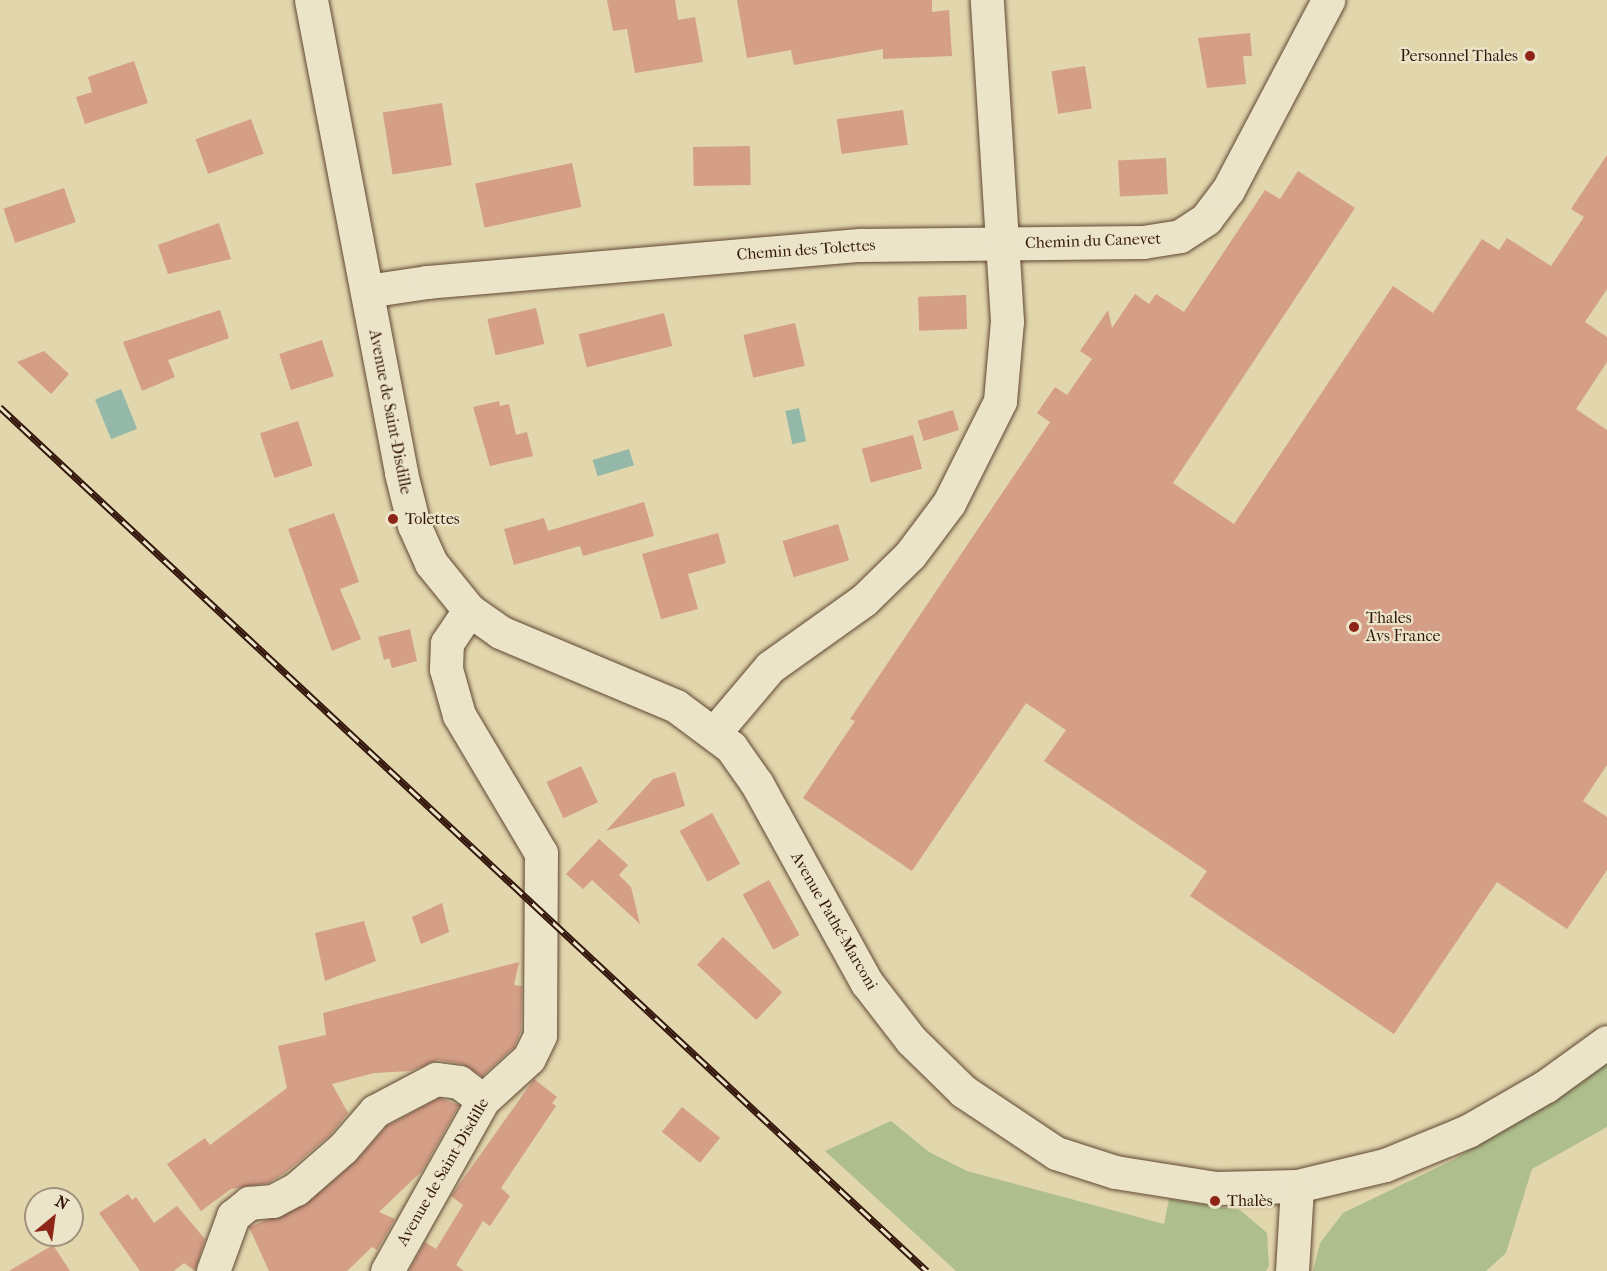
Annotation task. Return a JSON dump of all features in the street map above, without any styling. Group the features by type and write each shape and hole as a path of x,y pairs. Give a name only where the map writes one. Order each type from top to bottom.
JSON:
{"street":[{"name":"Avenue de Saint-Disdille","path":"311,0 414,525 431,563 469,610 445,651 453,698 468,731 537,844 543,863 540,1035 529,1058 483,1100 387,1271"},
{"path":"987,0 1004,242"},
{"name":"Chemin du Canevet","path":"715,732 770,667 888,579 949,503 993,418 1004,384 1004,242 1143,242 1194,228 1228,190 1328,0"},
{"name":"Chemin des Tolettes","path":"367,291 426,282 823,248 1004,242"},
{"name":"Avenue Pathé-Marconi","path":"469,610 516,642 676,706 715,732 757,784 872,990 911,1040 993,1114 1056,1153 1125,1175 1216,1188 1297,1186 1385,1165 1458,1136 1546,1086 1607,1041"},
{"path":"213,1271 233,1216 249,1203 273,1201 296,1189 343,1148 375,1111 436,1079 459,1082 483,1100"},
{"path":"1292,1271 1297,1186"}],"green space":[{"path":"1607,1063 1607,1127 1532,1169 1506,1253 1486,1271 1313,1271 1320,1243 1343,1213 1455,1159"},
{"path":"891,1121 929,1152 967,1171 1164,1224 1169,1199 1240,1210 1267,1233 1269,1266 1266,1271 956,1271 825,1151"}],"shaded area":[{"path":"121,389 137,429 111,439 95,399"},
{"path":"799,408 806,441 792,444 785,411"},
{"path":"629,449 634,465 598,476 593,460"}],"building":[{"path":"607,0 675,0 678,20 695,17 703,62 635,73 627,29 613,31"},
{"path":"737,0 932,0 932,12 949,10 952,56 883,59 883,49 794,65 791,50 747,58"},
{"path":"1250,33 1252,56 1243,56 1246,84 1207,88 1198,38"},
{"path":"134,61 148,103 85,124 76,97 92,92 88,77"},
{"path":"1085,66 1092,108 1058,114 1051,71"},
{"path":"442,103 452,165 393,175 383,112"},
{"path":"903,110 908,145 842,154 837,119"},
{"path":"251,119 264,154 208,174 196,139"},
{"path":"750,146 751,185 694,186 693,147"},
{"name":"Thales Avs France","path":"1607,155 1607,289 1585,322 1607,337 1607,362 1576,409 1607,430 1607,765 1583,801 1607,817 1607,870 1567,929 1497,882 1394,1034 1190,896 1207,871 1044,761 1066,730 1026,703 912,871 803,798 855,721 850,719 1050,422 1037,413 1055,387 1067,395 1092,359 1080,351 1108,310 1112,328 1135,294 1149,304 1156,294 1184,312 1265,190 1280,199 1298,171 1355,208 1173,483 1234,524 1393,286 1433,313 1482,239 1499,250 1507,238 1551,266 1584,217 1571,209"},
{"path":"1166,158 1168,194 1120,196 1118,161"},
{"path":"572,163 581,207 485,228 475,184"},
{"path":"64,188 76,222 15,243 3,209"},
{"path":"219,223 231,259 168,274 158,245"},
{"path":"966,295 967,329 919,331 918,297"},
{"path":"536,308 544,344 496,355 487,319"},
{"path":"220,310 229,338 168,360 175,377 142,391 123,342"},
{"path":"664,313 672,346 587,367 579,334"},
{"path":"795,323 805,366 753,378 743,335"},
{"path":"322,340 334,376 291,390 279,354"},
{"path":"44,351 69,374 51,394 17,362"},
{"path":"499,401 500,406 509,404 516,435 527,432 533,456 490,466 473,407"},
{"path":"953,410 959,430 924,441 918,421"},
{"path":"298,421 313,466 274,478 260,433"},
{"path":"913,435 922,469 871,483 862,449"},
{"path":"644,502 654,536 583,556 580,546 514,565 504,529 544,518 548,531"},
{"path":"334,513 359,582 340,589 361,639 332,651 288,529"},
{"path":"838,524 849,560 794,577 783,541"},
{"path":"718,533 726,563 688,574 698,609 661,619 642,554"},
{"path":"410,629 417,661 392,668 389,658 384,660 378,637"},
{"path":"581,766 598,802 563,818 547,782"},
{"path":"675,772 685,806 606,831 653,779"},
{"path":"712,813 740,864 708,882 680,831"},
{"path":"599,839 628,865 619,875 631,887 640,924 592,880 583,889 566,874"},
{"path":"769,880 800,935 773,950 743,895"},
{"path":"442,903 449,932 421,944 412,917"},
{"path":"364,921 376,961 325,981 315,933"},
{"path":"723,937 782,992 756,1020 697,965"},
{"path":"519,962 514,985 522,986 521,1031 514,1047 482,1076 462,1064 438,1060 410,1071 374,1073 332,1084 348,1113 330,1135 285,1173 268,1183 231,1189 201,1211 167,1164 205,1138 210,1145 287,1088 278,1046 326,1035 323,1013"},
{"path":"534,1079 557,1097 552,1103 556,1106 501,1188 510,1196 490,1226 483,1221 456,1265 464,1271 409,1271 425,1242 436,1249 463,1205 451,1196"},
{"path":"439,1098 459,1105 422,1171 379,1212 395,1219 377,1250 372,1247 347,1271 269,1271 249,1227 305,1205 355,1162 387,1126"},
{"path":"682,1107 720,1138 700,1163 662,1132"},
{"path":"128,1194 132,1200 136,1197 154,1223 177,1206 205,1239 195,1271 184,1263 174,1271 140,1271 99,1213"},
{"path":"50,1247 54,1247 70,1271 9,1271"}],"railway":[{"path":"0,407 927,1271"}],"place":[{"name":"Personnel Thales","path":"1530,56"},
{"name":"Tolettes","path":"393,519"},
{"name":"Thales Avs France","path":"1354,627"},
{"name":"Thalès","path":"1215,1201"}]}
